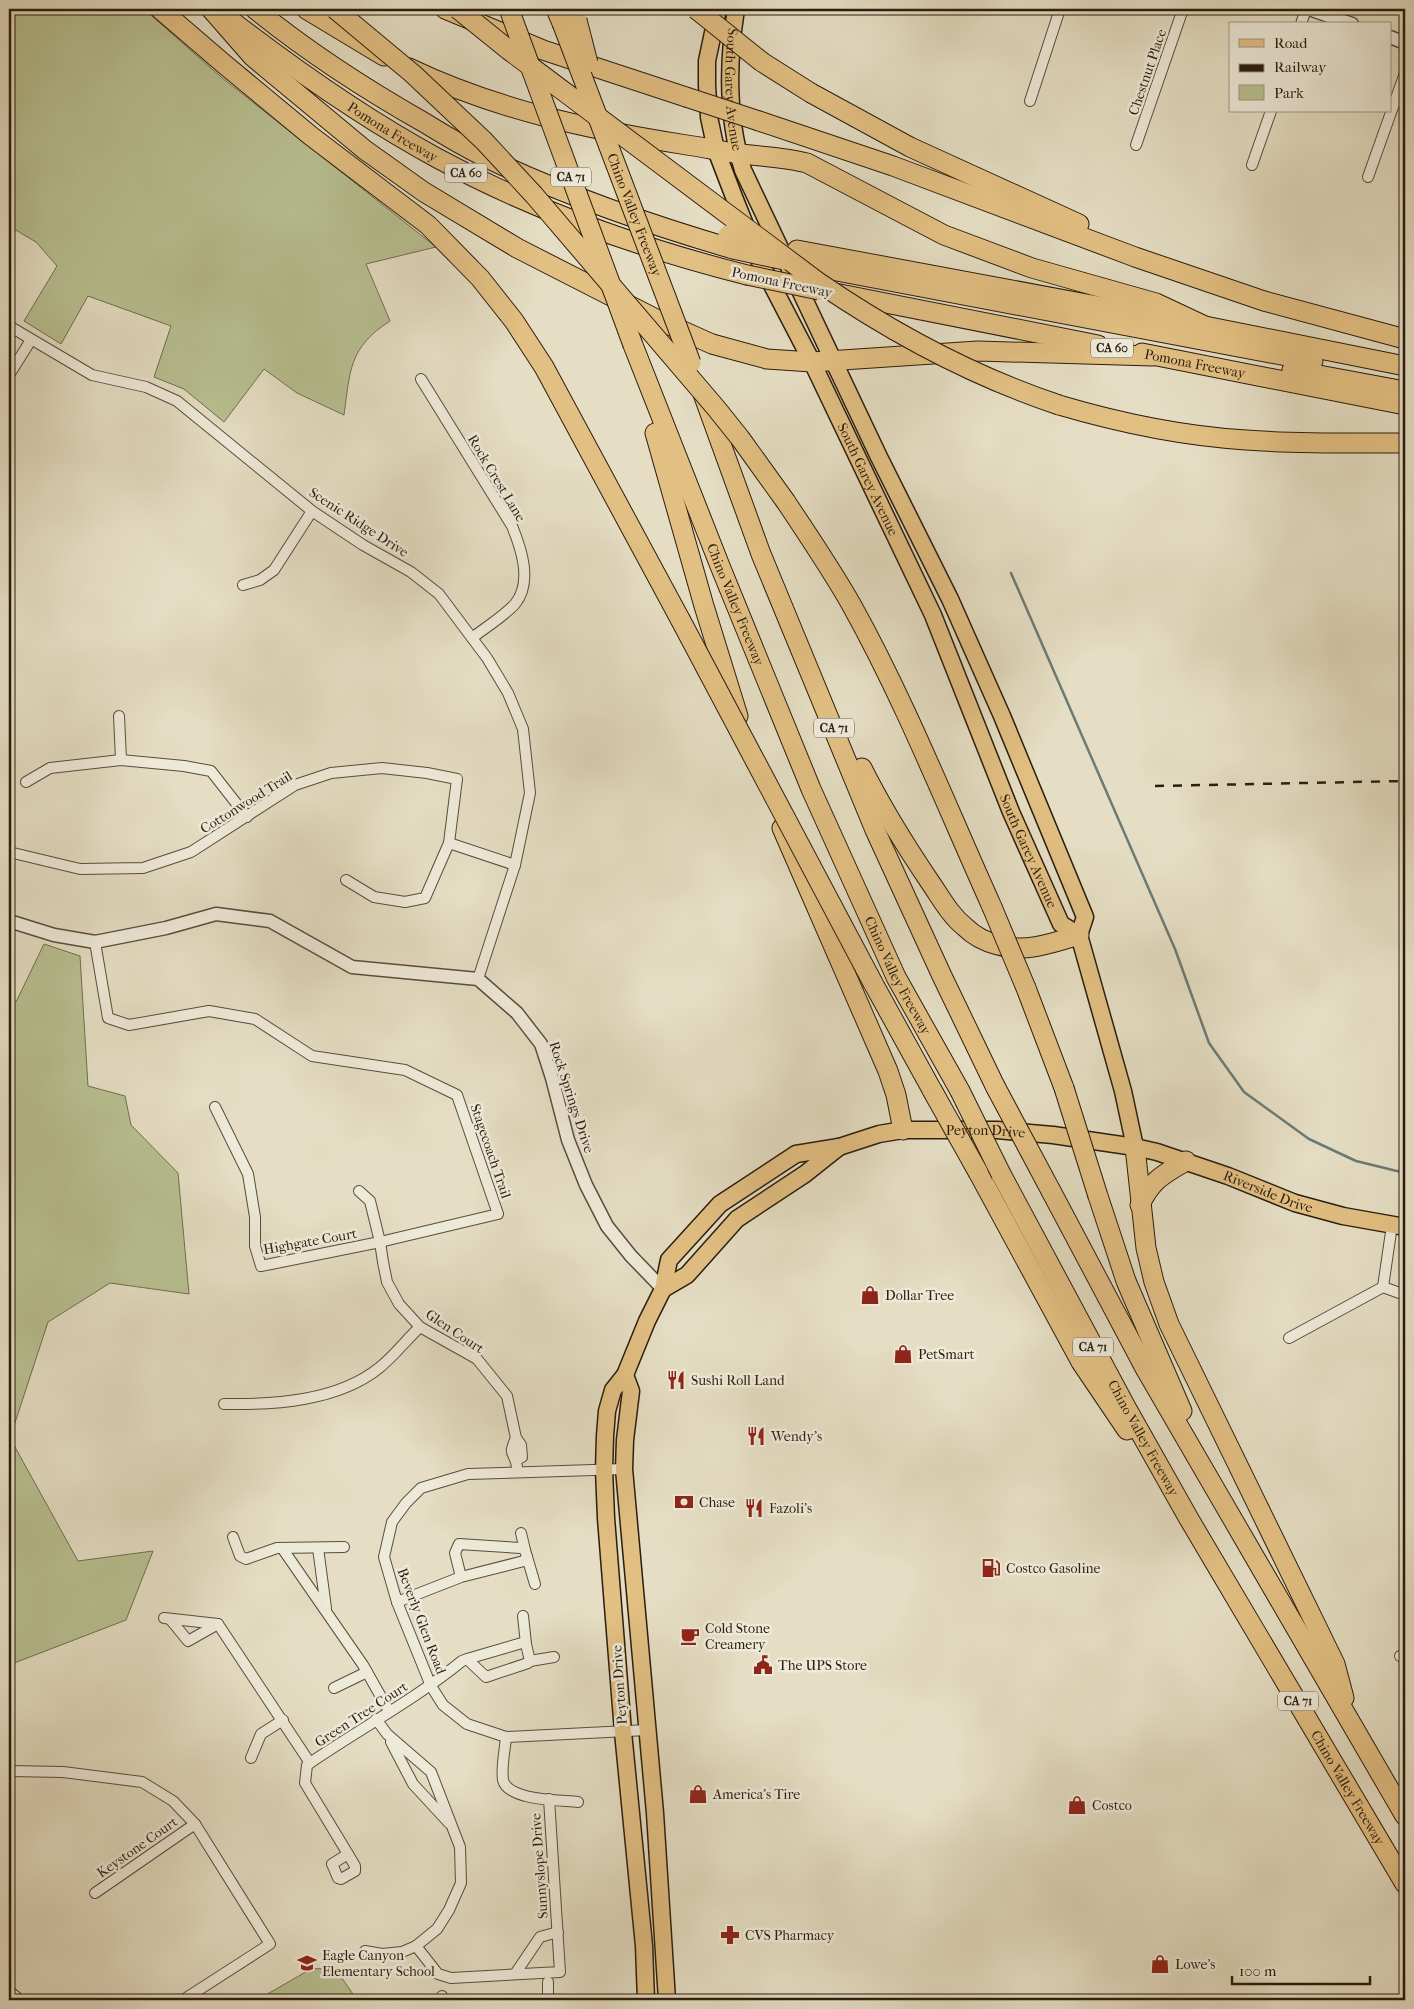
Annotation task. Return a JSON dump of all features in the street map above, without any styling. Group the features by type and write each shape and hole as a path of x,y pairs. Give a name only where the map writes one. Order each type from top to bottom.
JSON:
{"highway":[{"path":"160,9 304,130 428,225 480,278 514,320 544,366 873,983 1081,1362 1189,1519"},
{"path":"211,9 253,57 392,170 466,218 518,248 701,340 730,350 767,359 812,362 978,351 1153,356"},
{"name":"Pomona Freeway","path":"217,9 282,59 346,104 437,158 483,182 557,214 620,238 690,260 738,256 808,271 1205,326 1405,366"},
{"path":"236,9 335,84 393,121 510,184 563,206 661,241 738,256"},
{"path":"254,9 329,64 377,96 490,159 565,192 738,256"},
{"name":"Pomona Freeway","path":"275,9 335,55 444,122 512,157 642,210 738,256 808,271 1153,356 1405,405"},
{"path":"306,9 380,54 427,77 497,103 578,126 716,150 780,157 807,164 937,232 966,245 1077,282 1156,304 1205,326"},
{"path":"335,9 427,86 509,167 716,408 786,502 837,580 871,643 907,717 1026,988 1064,1088 1126,1281 1217,1490"},
{"path":"444,9 543,50 893,166 1126,254 1264,301 1405,339"},
{"path":"458,9 518,57 855,308 945,359 997,383 1059,405 1136,425 1243,440 1405,443"},
{"name":"Chino Valley Freeway","path":"509,9 644,377 723,575 829,831 896,977 960,1091 1001,1174 1127,1409 1189,1519 1405,1884"},
{"path":"696,9 762,62 811,93 910,147 1220,286"},
{"name":"Chino Valley Freeway","path":"567,15 599,102 607,142 761,554 875,830 942,976 995,1086 1146,1370 1405,1816"},
{"path":"808,271 1405,378"},
{"path":"808,271 1405,391"},
{"path":"644,377 652,424 704,606 742,728 888,1072 896,1095 903,1130"},
{"path":"814,680 848,739 894,828 948,909 964,927 988,942 1016,948 1035,947 1079,935"},
{"path":"1135,1147 1140,1205 1149,1261 1169,1324 1335,1664 1349,1721"},
{"path":"1140,1205 1146,1193 1158,1178 1186,1161"}],"main road":[{"name":"South Garey Avenue","path":"718,9 709,47 707,85 709,117 716,150 760,262 812,362 934,615 1011,812 1061,924 1079,935"},
{"name":"South Garey Avenue","path":"736,9 731,57 732,97 738,153 750,188 950,600 1002,716 1085,917 1079,935 1123,1091 1135,1147"},
{"path":"858,457 888,494 901,502"},
{"name":"Peyton Drive","path":"646,2000 639,1894 623,1732 604,1470 607,1411 613,1390 625,1375 647,1321 663,1289 670,1260 720,1204 796,1154 839,1146 879,1134 903,1130 997,1130 1135,1147"},
{"name":"Peyton Drive","path":"663,1289 687,1275 737,1219 806,1174 839,1146"},
{"name":"Riverside Drive","path":"1135,1147 1186,1161 1296,1203 1343,1216 1399,1226"},
{"name":"Peyton Drive","path":"625,1375 631,1391 625,1440 624,1469 656,1822 668,2000"}],"street":[{"path":"1030,101 1060,9"},
{"name":"Chestnut Place","path":"1136,145 1183,9"},
{"path":"1302,22 1308,9 1346,22"},
{"path":"1392,39 1405,43"},
{"path":"1392,110 1405,73"},
{"path":"1252,165 1271,112"},
{"path":"1368,177 1391,112"},
{"name":"Scenic Ridge Drive","path":"9,326 92,375 146,387 177,401 312,511 363,545 418,577 439,594 487,658 508,693 523,729 530,793 516,865 478,979"},
{"path":"9,375 31,340"},
{"name":"Rock Crest Lane","path":"421,379 512,526 522,552 524,583 516,603 472,638"},
{"path":"243,585 260,580 274,570 312,511"},
{"path":"119,716 121,760"},
{"path":"26,782 50,768 121,760 184,766 211,772 247,817"},
{"name":"Cottonwood Trail","path":"9,852 80,869 143,868 191,852 295,785 332,773 382,768 427,773 456,779 449,843"},
{"path":"346,880 374,897 405,902 424,898 449,843 516,865"},
{"path":"9,920 54,935 95,942 166,928 216,914 270,921 352,967 478,979"},
{"name":"Stagecoach Trail","path":"95,942 108,1018 128,1025 209,1010 255,1019 312,1056 405,1070 456,1095 498,1214"},
{"name":"Rock Springs Drive","path":"478,979 517,1013 541,1044 568,1140 586,1185 607,1226 631,1256 663,1289"},
{"name":"Highgate Court","path":"215,1106 248,1174 255,1217 256,1246 261,1266 380,1242 498,1214"},
{"name":"Glen Court","path":"359,1191 370,1201 380,1242 382,1262 388,1282 399,1304 420,1327 477,1359 507,1396 516,1438 521,1445 522,1457 516,1460 518,1474"},
{"path":"1289,1338 1383,1287 1399,1226"},
{"path":"1383,1287 1405,1296"},
{"path":"224,1404 256,1405 300,1400 334,1390 364,1378 379,1367 420,1327"},
{"name":"Beverly Glen Road","path":"624,1469 518,1474 468,1474 421,1488 406,1503 392,1522 384,1557 397,1602 431,1686 443,1705 467,1724 506,1738 647,1730"},
{"path":"521,1533 535,1584"},
{"path":"233,1537 240,1556 246,1559 282,1548 344,1547"},
{"path":"461,1577 455,1553 459,1544 521,1548 526,1554"},
{"path":"282,1548 367,1672 389,1711"},
{"path":"318,1548 326,1611"},
{"path":"397,1602 461,1577 524,1561 526,1554"},
{"path":"523,1616 530,1661"},
{"path":"167,1619 218,1624 188,1641 167,1619"},
{"path":"218,1624 283,1720 309,1764 305,1783 348,1854"},
{"name":"Green Tree Court","path":"309,1764 376,1719 431,1686 462,1661 522,1643 526,1644"},
{"path":"467,1659 483,1676 486,1676 530,1661 554,1658"},
{"path":"334,1688 367,1672"},
{"path":"376,1719 413,1784 454,1829"},
{"path":"251,1758 262,1734 283,1720"},
{"path":"365,1951 382,1954 402,1952 416,1946 437,1929 449,1910 461,1883 460,1847 431,1772 386,1734"},
{"path":"506,1738 503,1779 505,1784 520,1794 578,1802"},
{"path":"9,1771 63,1772 142,1782 173,1801 195,1824 270,1944 183,2000"},
{"name":"Sunnyslope Drive","path":"416,1946 438,1974 451,1978 560,1972 549,1799"},
{"name":"Keystone Court","path":"95,1893 195,1824"},
{"name":"Sunnyslope Drive","path":"515,1974 540,1937 558,1932"},
{"path":"548,1982 548,2000"},
{"path":"9,1991 20,2000"}],"green space":[{"path":"9,9 144,9 221,77 436,247 366,264 390,321 366,340 354,361 350,373 344,415 297,393 264,369 224,422 184,389 154,377 171,326 88,296 61,344 24,321 57,266 36,242 9,226"},
{"path":"44,944 80,956 88,1086 125,1096 131,1125 178,1173 189,1294 110,1283 48,1322 10,1438 78,1561 153,1551 126,1620 9,1665 9,1001 16,1002"},
{"path":"335,1968 357,2000 257,2000 311,1969"}],"waterway":[{"path":"1011,573 1175,949 1209,1043 1244,1092 1309,1139 1356,1161 1405,1173"}],"railway":[{"path":"1155,786 1405,781"}],"place":[{"name":"Dollar Tree","path":"870,1295"},
{"name":"PetSmart","path":"903,1354"},
{"name":"Sushi Roll Land","path":"676,1380"},
{"name":"Wendy's","path":"756,1436"},
{"name":"Chase","path":"684,1502"},
{"name":"Fazoli's","path":"754,1508"},
{"name":"Costco Gasoline","path":"991,1568"},
{"name":"Cold Stone Creamery","path":"690,1636"},
{"name":"The UPS Store","path":"763,1665"},
{"name":"America's Tire","path":"698,1794"},
{"name":"Costco","path":"1077,1805"},
{"name":"CVS Pharmacy","path":"730,1935"},
{"name":"Eagle Canyon Elementary School","path":"307,1963"},
{"name":"Lowe's","path":"1160,1964"}]}
